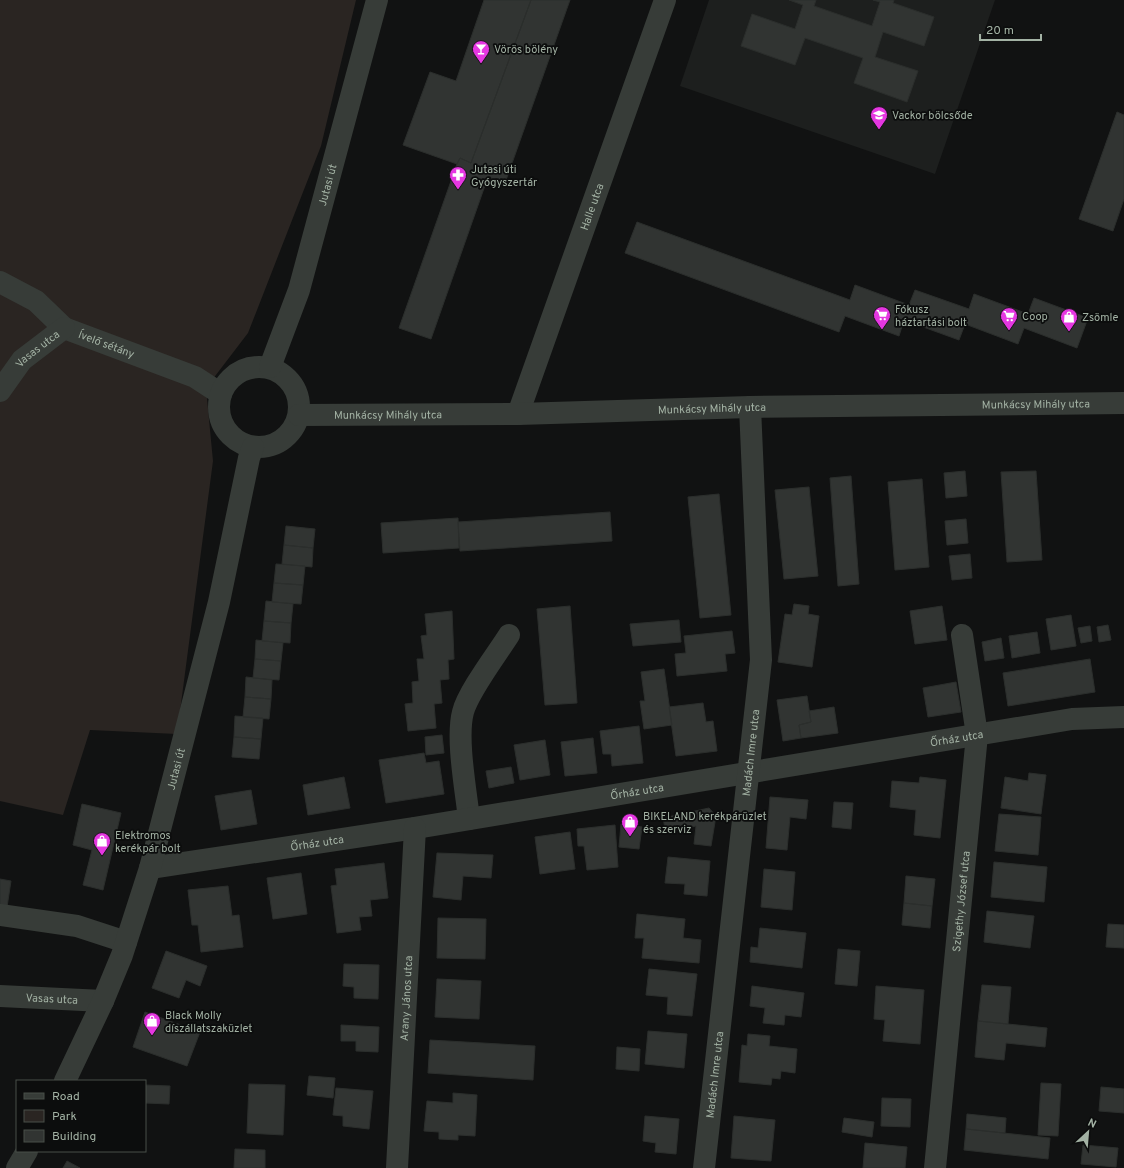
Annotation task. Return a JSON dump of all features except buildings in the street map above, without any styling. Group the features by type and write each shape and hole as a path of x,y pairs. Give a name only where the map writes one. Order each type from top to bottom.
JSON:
{"street":[{"name":"Jutasi út","path":"270,368 299,290 377,0"},
{"name":"Halle utca","path":"518,414 665,0"},
{"name":"Ívelő sétány","path":"0,282 36,301 64,328 195,378 220,394"},
{"name":"Vasas utca","path":"0,391 22,360 64,328"},
{"path":"255,366 270,368 282,373 294,386 300,403 299,415 295,427 287,436 277,443 265,447 253,447 233,438 225,429 220,418 220,394 228,380 240,371 255,366"},
{"name":"Munkácsy Mihály utca","path":"299,415 518,414 750,407 1124,402"},
{"name":"Madách Imre utca","path":"704,1168 761,660 750,407"},
{"name":"Jutasi út","path":"65,1080 104,1001 126,942 150,868 219,602 249,458 253,447"},
{"name":"Szigethy József utca","path":"935,1168 977,735 962,634"},
{"path":"469,819 460,733 463,711 471,695 509,636"},
{"name":"Őrház utca","path":"150,868 415,828 1072,719 1124,717"},
{"name":"Arany János utca","path":"397,1168 415,828"},
{"path":"0,915 77,926 126,942"},
{"name":"Vasas utca","path":"0,996 104,1001"},
{"path":"18,1168 26,1152"}],"shaded area":[{"name":"Vackor bölcsőde","path":"709,0 995,0 935,174 680,86"}],"green space":[{"path":"0,0 356,0 321,146 248,333 206,388 213,461 177,734 90,730 63,815 0,801"}],"place":[{"name":"Vörös bölény","path":"481,64"},
{"name":"Vackor bölcsőde","path":"879,130"},
{"name":"Jutasi úti Gyógyszertár","path":"458,190"},
{"name":"Fókusz háztartási bolt","path":"882,330"},
{"name":"Coop","path":"1009,331"},
{"name":"Zsömle","path":"1069,332"},
{"name":"BIKELAND kerékpárüzlet és szerviz","path":"630,837"},
{"name":"Elektromos kerékpár bolt","path":"102,856"},
{"name":"Black Molly díszállatszaküzlet","path":"152,1036"}]}
